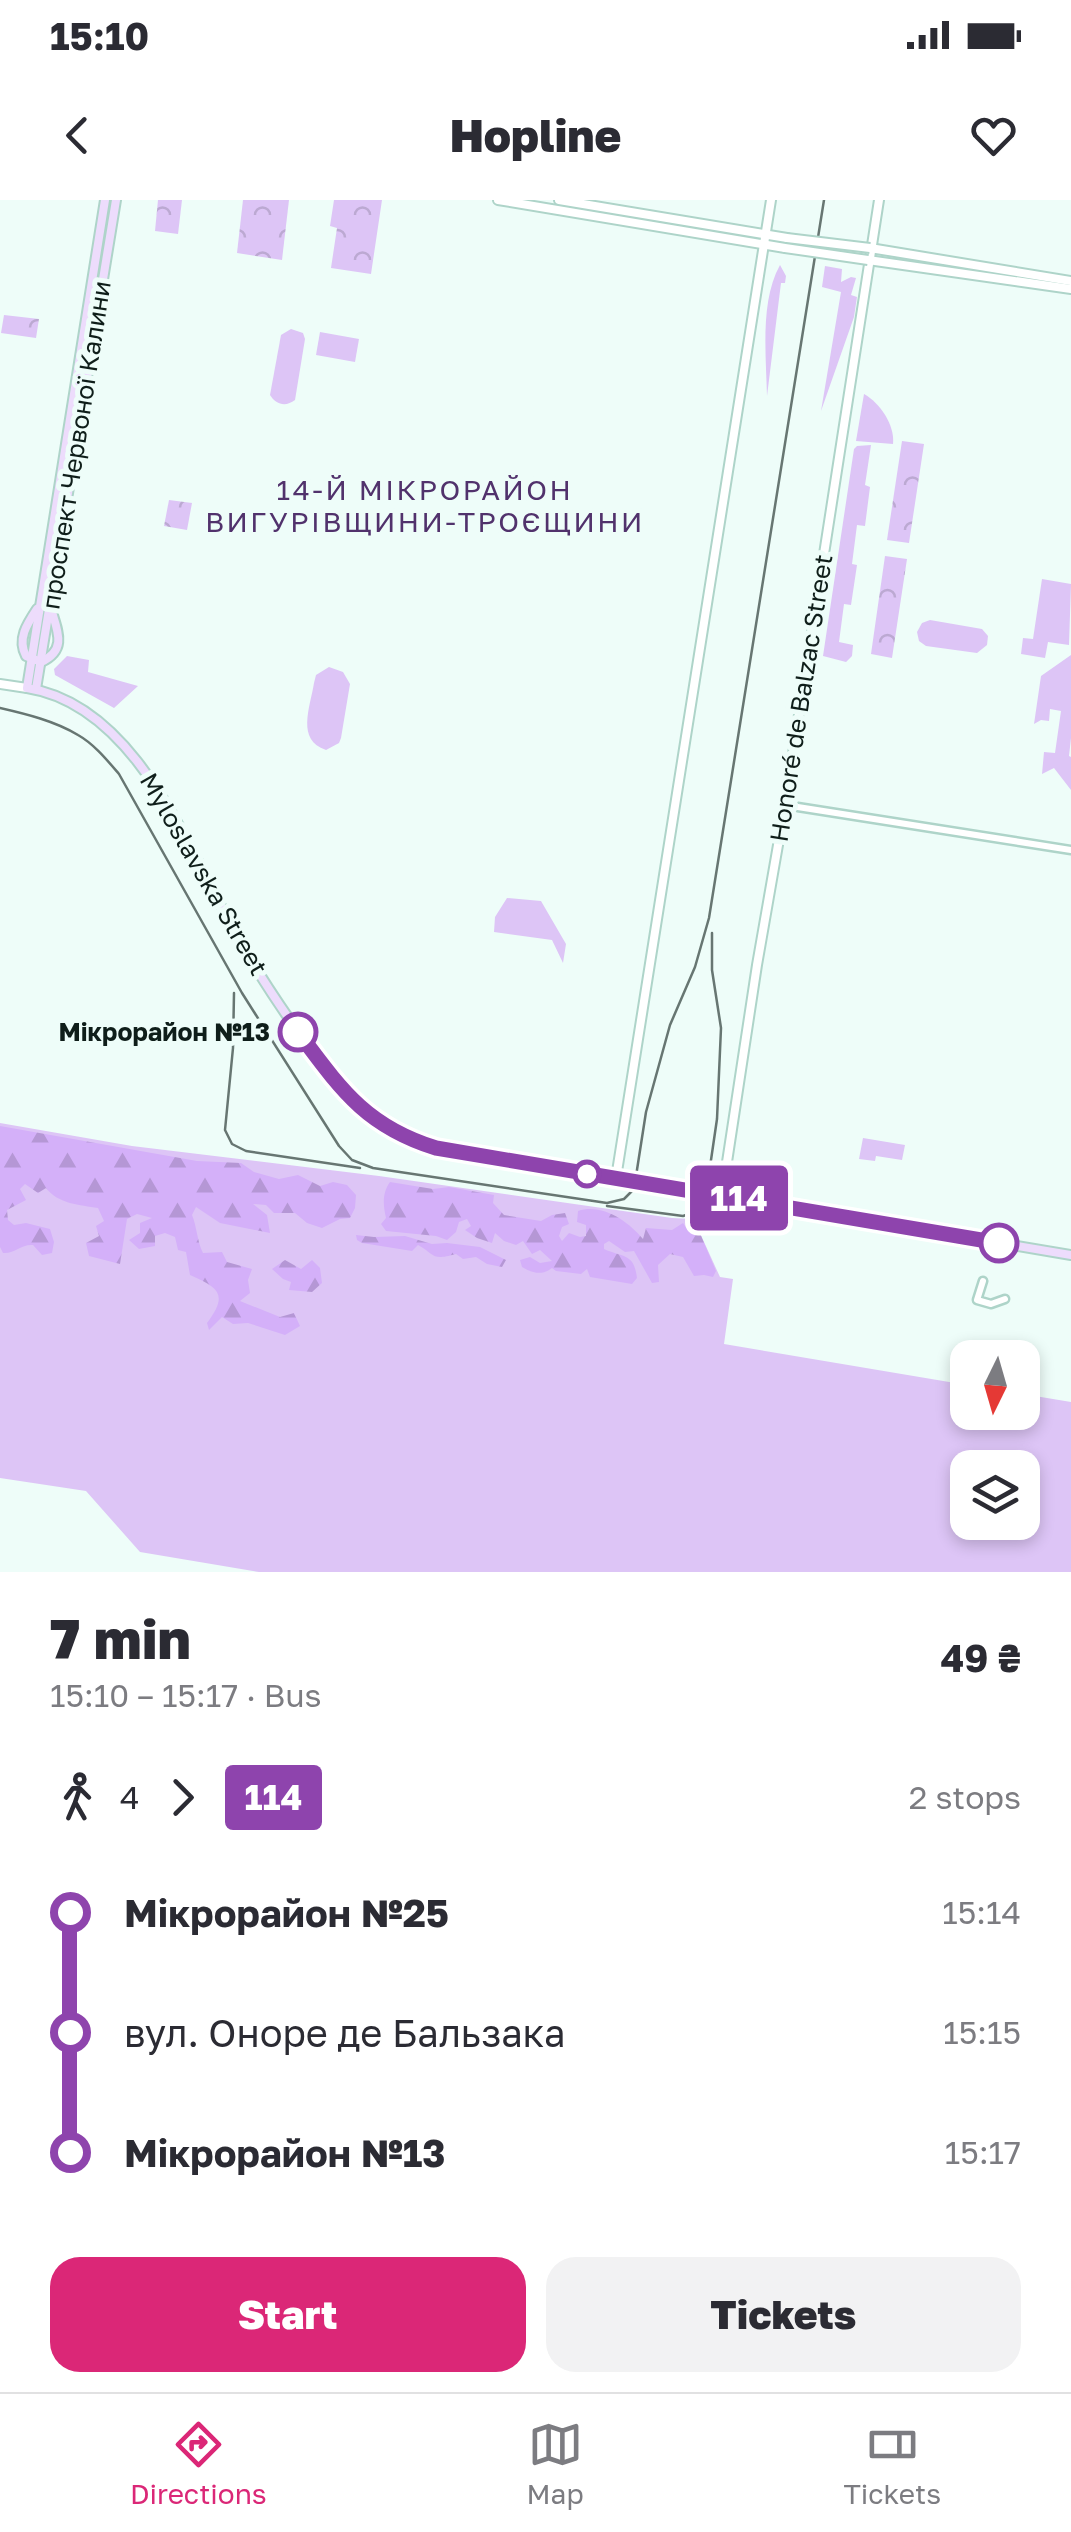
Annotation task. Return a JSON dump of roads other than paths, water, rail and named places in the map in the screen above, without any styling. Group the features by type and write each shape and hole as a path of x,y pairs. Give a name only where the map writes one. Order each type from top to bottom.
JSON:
{"main road":[{"name":"проспект Червоної Калини","path":"32,688 105,200"},
{"name":"проспект Червоної Калини","path":"45,604 116,200"},
{"path":"45,604 56,625 58,646 54,655 36,661 22,649 22,641 28,622 45,604"},
{"name":"Myloslavska Street","path":"32,688 75,706 101,723 142,766 250,959 292,1024 360,1109 392,1130 436,1148 1071,1255"}],"street":[{"path":"498,200 1071,289"},
{"path":"559,200 765,240"},
{"path":"616,1178 771,200"},
{"name":"Honoré de Balzac Street","path":"722,1195 878,200"},
{"path":"786,243 870,248 1071,280"},
{"name":"Myloslavska Street","path":"0,684 32,688"},
{"path":"785,805 1071,850"},
{"path":"984,1281 978,1300 991,1304 1005,1299"}],"tram line":[{"path":"0,708 69,730 95,748 119,774 242,993 339,1146 352,1160 373,1168 607,1203 624,1199 634,1189 646,1112 670,1025 695,967 709,918 824,200"},
{"path":"607,1206 683,1216 698,1211 705,1201 717,1119 721,1028 712,970 712,933"},
{"path":"234,993 225,1130 232,1144 246,1151 360,1168"}],"place":[{"name":"Мікрорайон №13","path":"298,1032"}],"district":[{"name":"14-Й МІКРОРАЙОН ВИГУРІВЩИНИ-ТРОЄЩИНИ","path":"425,506"}]}
